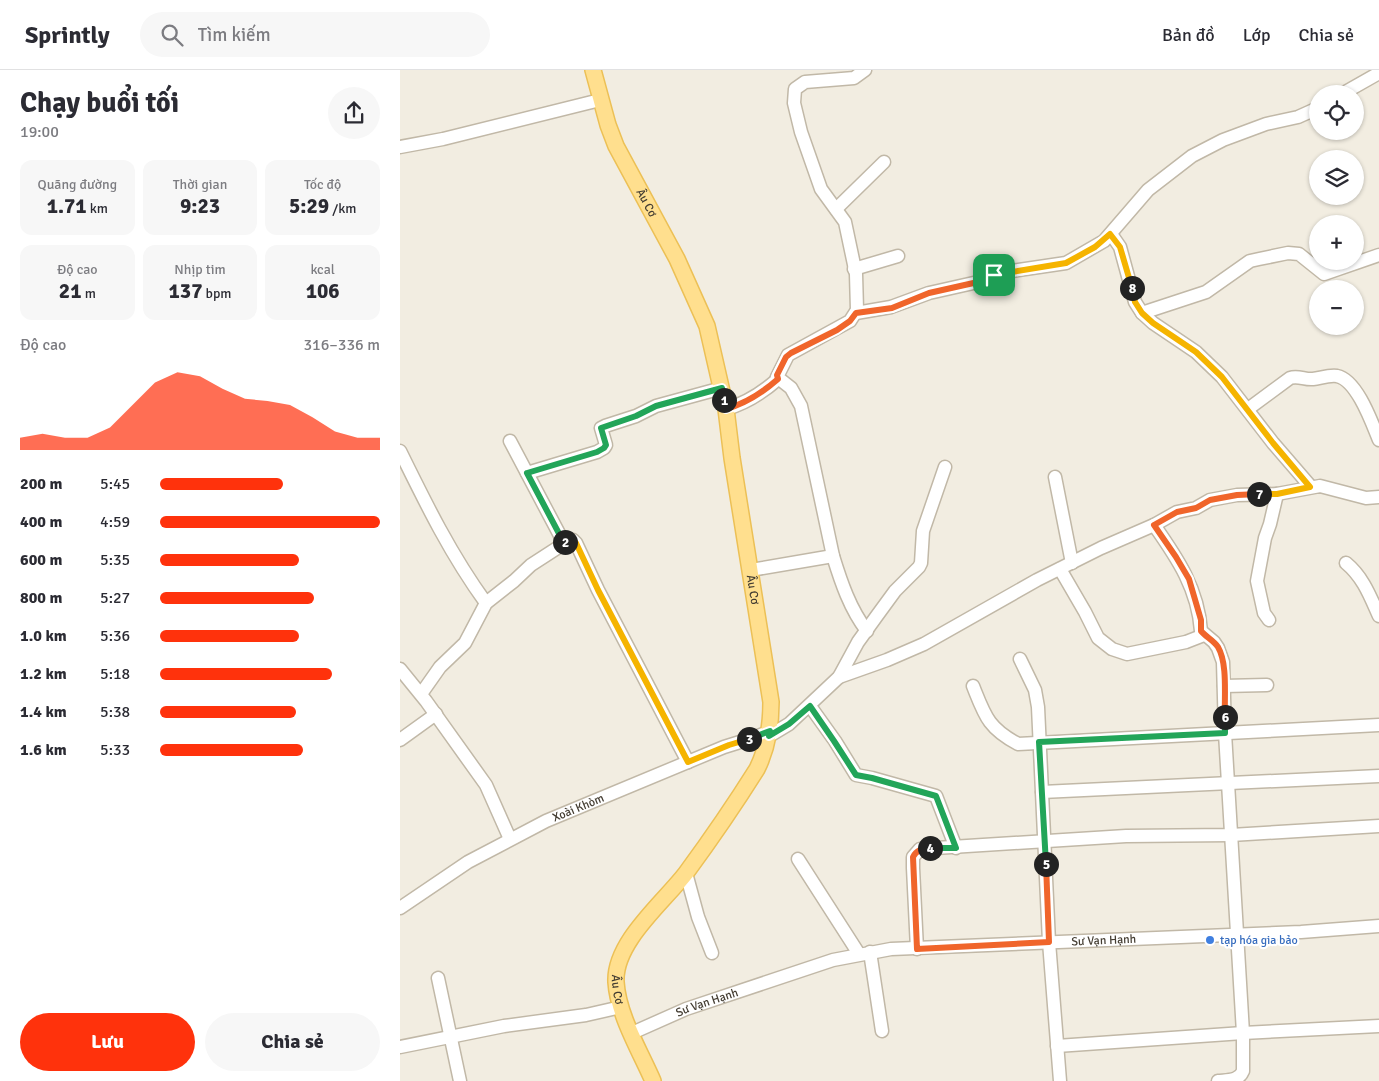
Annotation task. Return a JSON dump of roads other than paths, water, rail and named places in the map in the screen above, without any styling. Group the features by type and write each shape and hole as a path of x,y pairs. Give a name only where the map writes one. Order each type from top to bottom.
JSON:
{"main road":[{"name":"Âu Cơ","path":"593,70 600,100 616,146 676,259 703,315 713,348 726,409 732,458 771,702 769,734 763,757 752,778 686,874 636,931 622,954 616,972 621,1007 653,1081"}],"street":[{"path":"726,409 744,403 764,392 778,379 777,375 788,355 837,330 850,321 856,313 857,299 854,269 845,222 822,189 805,142 794,103 794,92 795,89 805,82 850,79 857,77 865,70"},
{"path":"1358,85 1379,73"},
{"path":"400,147 442,139 600,100"},
{"path":"856,313 892,308 929,293 978,282 998,273 1066,263 1095,247 1110,234 1148,190 1192,156 1223,140 1266,124 1298,117 1309,112"},
{"path":"836,209 884,162"},
{"path":"1110,234 1120,247 1135,302 1142,313 1153,323 1196,352 1230,386 1273,443 1310,487"},
{"path":"1142,313 1206,292 1259,258 1295,254 1302,256 1324,274 1379,255"},
{"path":"854,269 898,256"},
{"path":"1248,409 1290,378 1297,376 1310,380 1335,376 1344,379 1356,391 1379,440"},
{"path":"778,379 792,388 801,406 833,556 854,612 867,631"},
{"path":"527,473 597,452 604,448 606,445 601,428 605,426 636,416 656,406 722,388"},
{"path":"510,440 564,543"},
{"path":"400,451 451,551 486,603"},
{"path":"839,677 852,652 895,592 919,567 925,523 945,467"},
{"path":"1055,477 1072,563"},
{"path":"839,677 887,660 924,644 1010,595 1072,563 1154,525 1177,512 1196,508 1214,499 1242,495 1277,494 1310,487 1330,488 1366,498 1379,498"},
{"path":"1269,620 1264,613 1257,581 1265,538 1277,494"},
{"path":"1154,525 1189,579 1201,620 1201,631 1214,642 1220,651 1223,662 1225,733 1243,1033 1243,1071 1242,1075 1235,1080 1218,1081"},
{"path":"421,694 440,667 465,643 486,603 514,581 531,564 571,540 576,543 598,590 688,762"},
{"path":"751,570 833,556"},
{"path":"1346,563 1357,573 1365,585 1379,616"},
{"path":"1060,569 1098,638 1112,649 1127,654 1186,642 1204,635"},
{"path":"1020,660 1035,690 1038,706 1049,942 1060,1081"},
{"path":"400,669 436,714 486,785 510,839"},
{"name":"Xoài Khòm","path":"400,908 468,862 552,818 729,745 769,734 789,724 839,677"},
{"path":"1224,686 1267,685"},
{"path":"973,686 983,713 996,731 1018,744 1379,725"},
{"path":"810,706 856,775 936,796 956,848"},
{"path":"400,740 436,714"},
{"path":"1042,792 1379,776"},
{"path":"917,949 913,857 920,849 1126,836 1231,835 1379,826"},
{"path":"798,859 864,953 882,1031"},
{"path":"686,874 698,917 712,953"},
{"name":"Sư Vạn Hạnh","path":"632,1033 686,1009 833,960 891,949 1301,932 1379,926"},
{"path":"438,978 460,1081"},
{"path":"400,1046 504,1026 586,1015 621,1007"},
{"path":"1056,1046 1379,1026"}],"place":[{"name":"tạp hóa gia bảo","path":"1210,940"}]}
